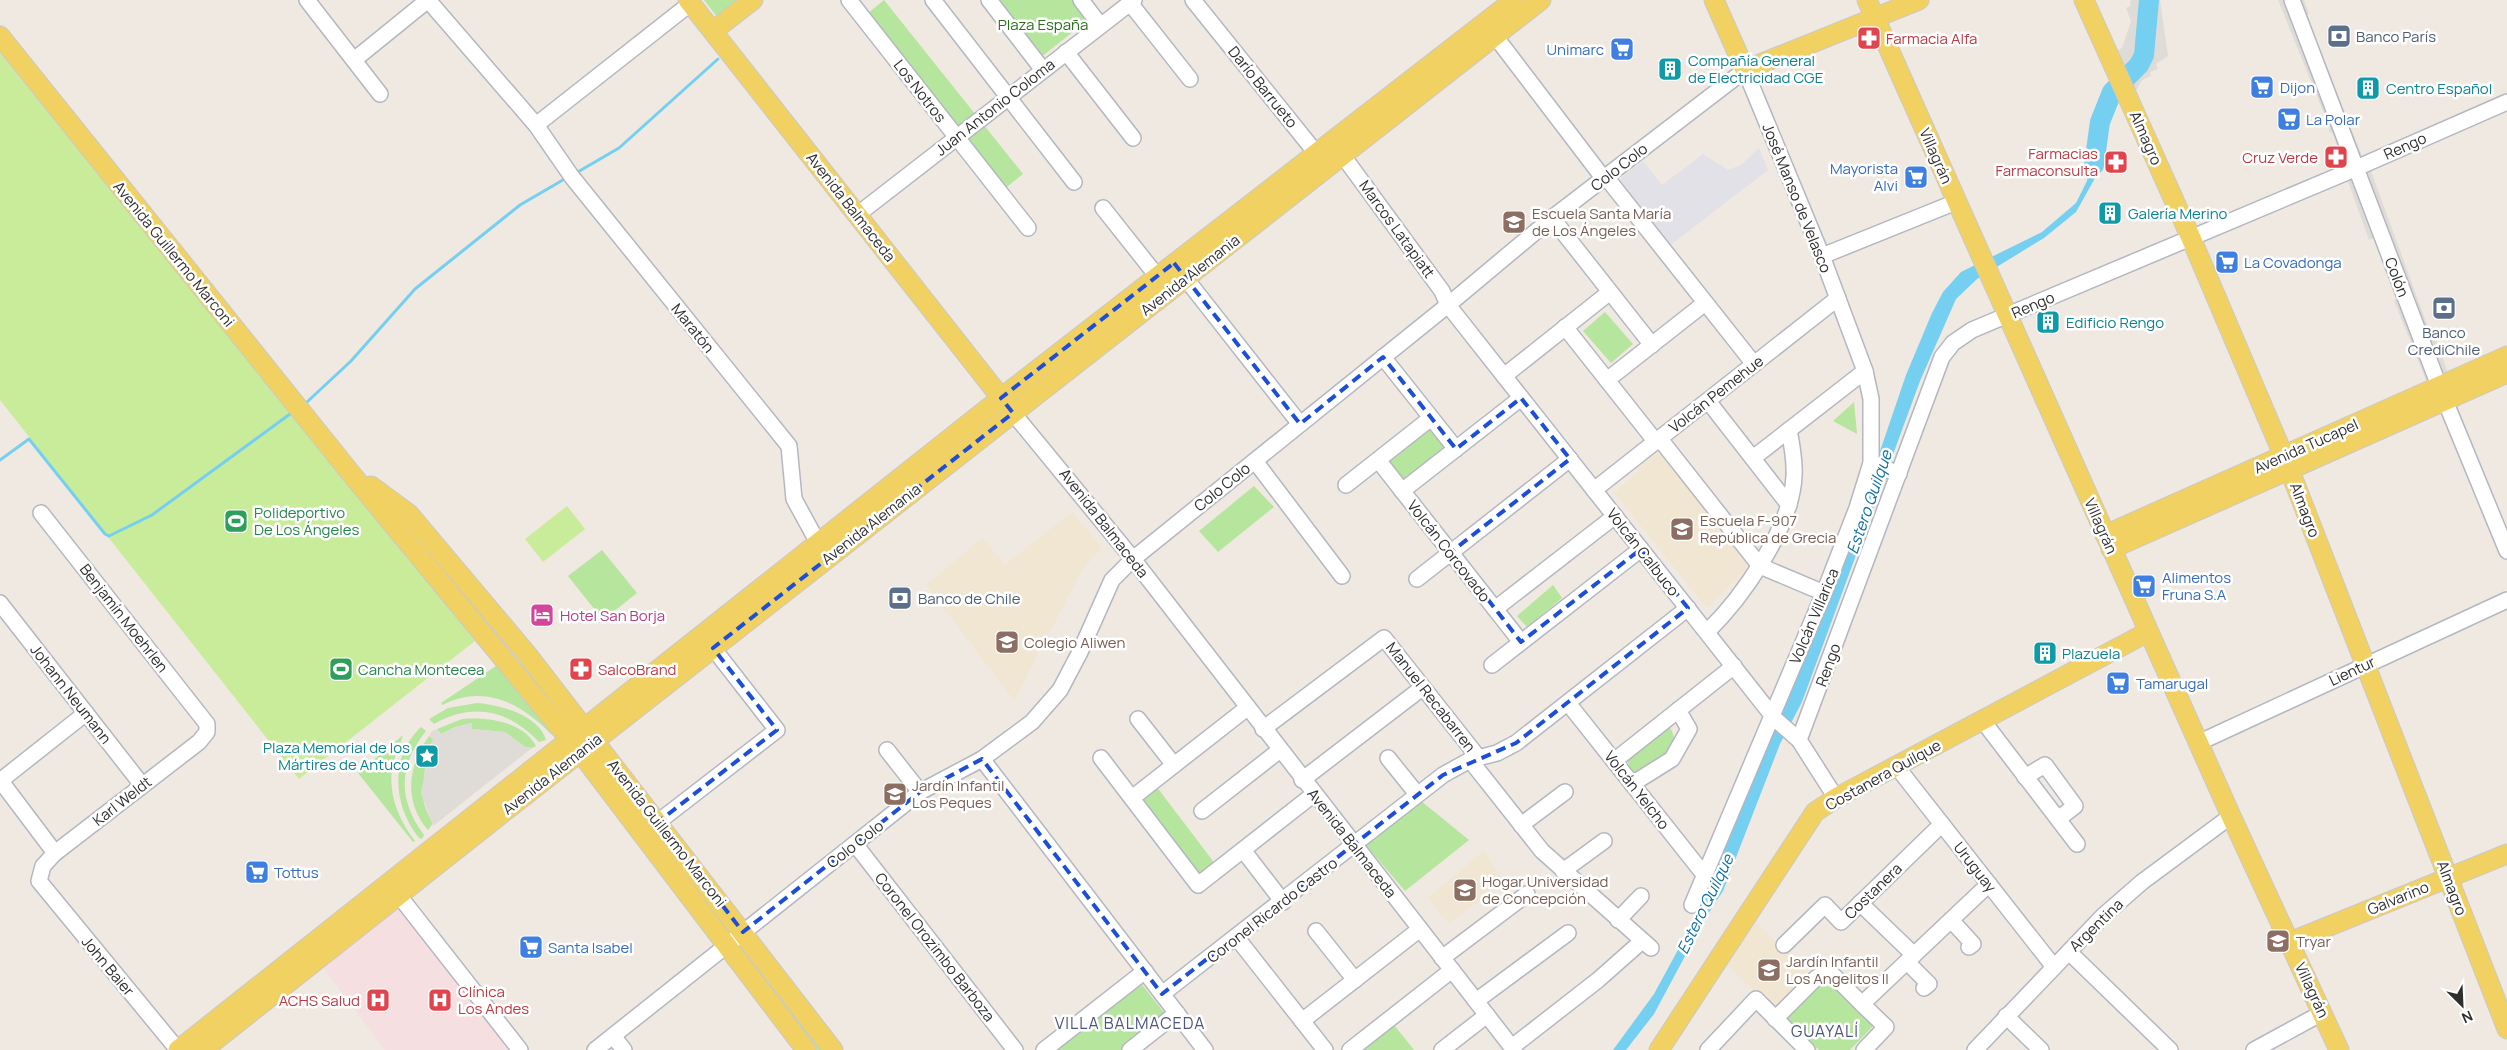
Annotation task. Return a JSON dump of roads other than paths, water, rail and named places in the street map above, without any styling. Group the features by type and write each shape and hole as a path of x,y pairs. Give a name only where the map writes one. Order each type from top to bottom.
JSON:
{"main road":[{"path":"713,31 753,0"},
{"name":"Avenida Alemania","path":"178,1050 393,889 575,746 818,543 1157,276 1514,0"},
{"name":"Avenida Alemania","path":"590,734 713,648 1541,0"},
{"name":"José Manso de Velasco","path":"1714,0 1745,70"},
{"name":"Villagrán","path":"1867,0 1990,281 2231,816 2339,1050"},
{"name":"Colo Colo","path":"1745,70 1919,0"},
{"name":"Almagro","path":"2084,0 2191,238 2287,463 2507,1029"},
{"name":"Avenida Balmaceda","path":"690,2 1013,413"},
{"name":"Avenida Guillermo Marconi","path":"0,36 349,471 575,746 806,1050"},
{"name":"Avenida Tucapel","path":"2442,394 2507,356"},
{"name":"Avenida Tucapel","path":"2108,542 2442,394 2507,373"},
{"name":"Avenida Guillermo Marconi","path":"349,471 409,514 526,653 833,1050"},
{"path":"453,596 468,584"},
{"name":"Costanera Quilque","path":"1660,1050 1815,812 1836,798 2148,632"},
{"path":"510,667 526,653"},
{"name":"Galvarino","path":"2290,942 2507,854"},
{"name":"Avenida Alemania","path":"203,1050 393,889"}],"street":[{"path":"307,0 380,94"},
{"path":"354,60 428,0"},
{"name":"Maratón","path":"428,0 536,126 572,177 789,446 794,499 818,543"},
{"name":"Los Notros","path":"849,0 1028,228"},
{"path":"933,0 1074,182"},
{"path":"989,0 1043,70"},
{"path":"1081,0 1100,25"},
{"name":"Darío Barrueto","path":"1194,0 1316,153"},
{"name":"Colón","path":"2292,0 2442,394 2507,551"},
{"path":"1132,1 1190,79"},
{"name":"Juan Antonio Coloma","path":"857,215 1132,1"},
{"path":"536,126 690,2"},
{"path":"1494,36 1754,364"},
{"path":"1066,52 1133,138"},
{"name":"Colo Colo","path":"595,1050 920,792 982,759 1032,722 1060,690 1080,652 1112,580 1133,559 1448,305 1552,218 1745,70"},
{"name":"José Manso de Velasco","path":"1745,70 1822,256 1865,371 1872,399"},
{"name":"Rengo","path":"1795,736 1895,472 1947,349 1972,330 2356,168 2507,102"},
{"path":"1316,153 1342,156"},
{"name":"Marcos Latapiatt","path":"1342,156 1442,291 1448,305"},
{"path":"1822,256 1956,202"},
{"path":"1103,208 1157,276"},
{"path":"1552,218 1652,345"},
{"path":"1174,263 1300,424"},
{"path":"1504,376 1610,292"},
{"name":"Volcán Pemehue","path":"1594,490 1838,298"},
{"path":"1607,380 1705,303"},
{"name":"Volcán Calbuco","path":"1448,305 1774,717 1795,736 1836,798"},
{"path":"1565,327 1760,566 1824,593"},
{"path":"1383,357 1456,449"},
{"path":"1753,458 1865,371"},
{"path":"1402,491 1521,398"},
{"name":"Volcán Villarica","path":"1692,905 1706,877 1774,717 1857,508 1872,463 1872,399"},
{"path":"1708,401 1789,504"},
{"name":"Avenida Balmaceda","path":"1013,413 1133,559 1302,780 1513,1048"},
{"path":"1346,485 1431,418"},
{"path":"1707,632 1747,587 1760,566 1789,504 1794,477 1793,450 1789,430"},
{"path":"1417,579 1570,459"},
{"name":"Volcán Corcovado","path":"1378,460 1521,642"},
{"path":"1255,461 1342,576"},
{"path":"1872,463 1895,472"},
{"name":"Benjamín Moehrlen","path":"41,513 207,724"},
{"path":"1496,609 1614,516"},
{"path":"1492,666 1640,549"},
{"name":"Lientur","path":"2198,743 2507,600"},
{"name":"Johann Neumann","path":"0,603 142,785"},
{"name":"Coronel Ricardo Castro","path":"1162,994 1283,902 1417,794 1443,775 1474,759 1497,753 1532,731 1688,608"},
{"name":"Manuel Recabarren","path":"1263,729 1384,638 1542,851 1563,872 1647,944 1513,1048"},
{"path":"658,822 777,730 713,648"},
{"path":"1614,761 1734,666"},
{"path":"1302,780 1422,688"},
{"name":"Volcán Yelcho","path":"1568,703 1706,877"},
{"path":"1132,798 1247,708"},
{"path":"1632,784 1672,759 1689,729 1678,710"},
{"path":"55,852 0,780 86,713"},
{"path":"1138,719 1174,765"},
{"path":"1983,721 2078,844"},
{"name":"Karl Weldt","path":"39,881 43,866 55,852 199,742 207,732 207,724"},
{"path":"887,750 920,792"},
{"path":"1202,811 1280,750"},
{"path":"1101,758 1198,885 1314,794"},
{"path":"1388,758 1417,794"},
{"path":"982,759 1206,1050"},
{"path":"2025,776 2045,765 2075,806 2058,819"},
{"name":"Uruguay","path":"1897,767 2054,967"},
{"path":"1521,825 1565,792"},
{"name":"Argentina","path":"1975,1050 2054,967 2129,894 2231,816"},
{"name":"Costanera","path":"1784,945 1825,905 1841,922 1942,824"},
{"path":"1563,872 1604,841"},
{"name":"Coronel Orozimbo Barboza","path":"855,844 1015,1050"},
{"path":"1243,850 1283,902"},
{"name":"John Baier","path":"39,881 178,1050"},
{"path":"1862,1004 1989,884"},
{"path":"393,889 520,1050"},
{"path":"1350,1050 1528,894"},
{"path":"1618,920 1641,896"},
{"path":"1860,903 1911,958 1929,984 1924,988"},
{"path":"1951,920 1973,944 1969,947"},
{"path":"1302,1021 1420,929"},
{"path":"1316,931 1355,980"},
{"path":"1476,1001 1568,932"},
{"path":"1237,938 1325,1050"},
{"path":"2069,952 2170,1050"},
{"path":"1044,1050 1145,971"},
{"path":"1776,1018 1816,978 1823,974 1831,973 1886,1027 1864,1050"},
{"path":"1708,1050 1756,999 1807,1050"},
{"path":"1130,1050 1177,1013"},
{"path":"2254,1050 2322,1013"},
{"path":"1442,1050 1487,1015"},
{"path":"2006,1016 2041,1050"},
{"path":"613,1036 624,1050"}],"water":[{"path":"2143,0 2153,0 2153,56 2149,64 2134,76 2130,65 2135,59 2141,44"},
{"path":"2100,137 2103,140 2099,171 2076,212 2044,238 1977,279 1956,299 1920,381 1802,702 1780,744 1723,891 1706,917 1654,1014 1626,1050 1613,1050 1654,994 1692,924 1878,457 1906,375 1943,292 1961,272 2042,232 2076,203 2087,181 2091,141"}],"waterway":[{"name":"Estero Quilque","path":"2094,165 2100,122 2112,92 2139,65 2144,55 2149,0"},
{"path":"576,173 619,148 718,59"},
{"path":"307,402 351,361 415,289 520,205 568,177"},
{"path":"0,460 29,439 105,534 109,536 152,515 290,414"}],"place":[{"name":"Banco París","path":"2339,36"},
{"name":"Farmacia Alfa","path":"1869,38"},
{"name":"Unimarc","path":"1622,49"},
{"name":"Compañía General de Electricidad CGE","path":"1670,69"},
{"name":"Dijon","path":"2262,87"},
{"name":"Centro Español","path":"2368,88"},
{"name":"La Polar","path":"2289,119"},
{"name":"Cruz Verde","path":"2336,157"},
{"name":"Farmacias Farmaconsulta","path":"2116,162"},
{"name":"Mayorista Alvi","path":"1916,177"},
{"name":"Galería Merino","path":"2110,213"},
{"name":"Escuela Santa María de Los Ángeles","path":"1514,222"},
{"name":"La Covadonga","path":"2227,262"},
{"name":"Banco CrediChile","path":"2444,308"},
{"name":"Edificio Rengo","path":"2048,322"},
{"name":"Polideportivo De Los Ángeles","path":"236,521"},
{"name":"Escuela F-907 República de Grecia","path":"1682,529"},
{"name":"Alimentos Fruna S.A","path":"2144,586"},
{"name":"Banco de Chile","path":"900,598"},
{"name":"Hotel San Borja","path":"542,615"},
{"name":"Colegio Aliwen","path":"1007,642"},
{"name":"Plazuela","path":"2045,653"},
{"name":"Cancha Montecea","path":"341,669"},
{"name":"SalcoBrand","path":"581,669"},
{"name":"Tamarugal","path":"2118,683"},
{"name":"Plaza Memorial de los Mártires de Antuco","path":"427,756"},
{"name":"Jardín Infantil Los Peques","path":"895,794"},
{"name":"Tottus","path":"257,872"},
{"name":"Hogar Universidad de Concepción","path":"1465,890"},
{"name":"Tryar","path":"2278,941"},
{"name":"Santa Isabel","path":"531,947"},
{"name":"Jardín Infantil Los Angelitos II","path":"1769,970"},
{"name":"ACHS Salud","path":"378,1000"},
{"name":"Clínica Los Andes","path":"440,1000"}],"district":[{"name":"VILLA BALMACEDA","path":"1130,1023"},
{"name":"GUAYALÍ","path":"1825,1031"}],"park label":[{"name":"Plaza España","path":"1043,24"}]}
